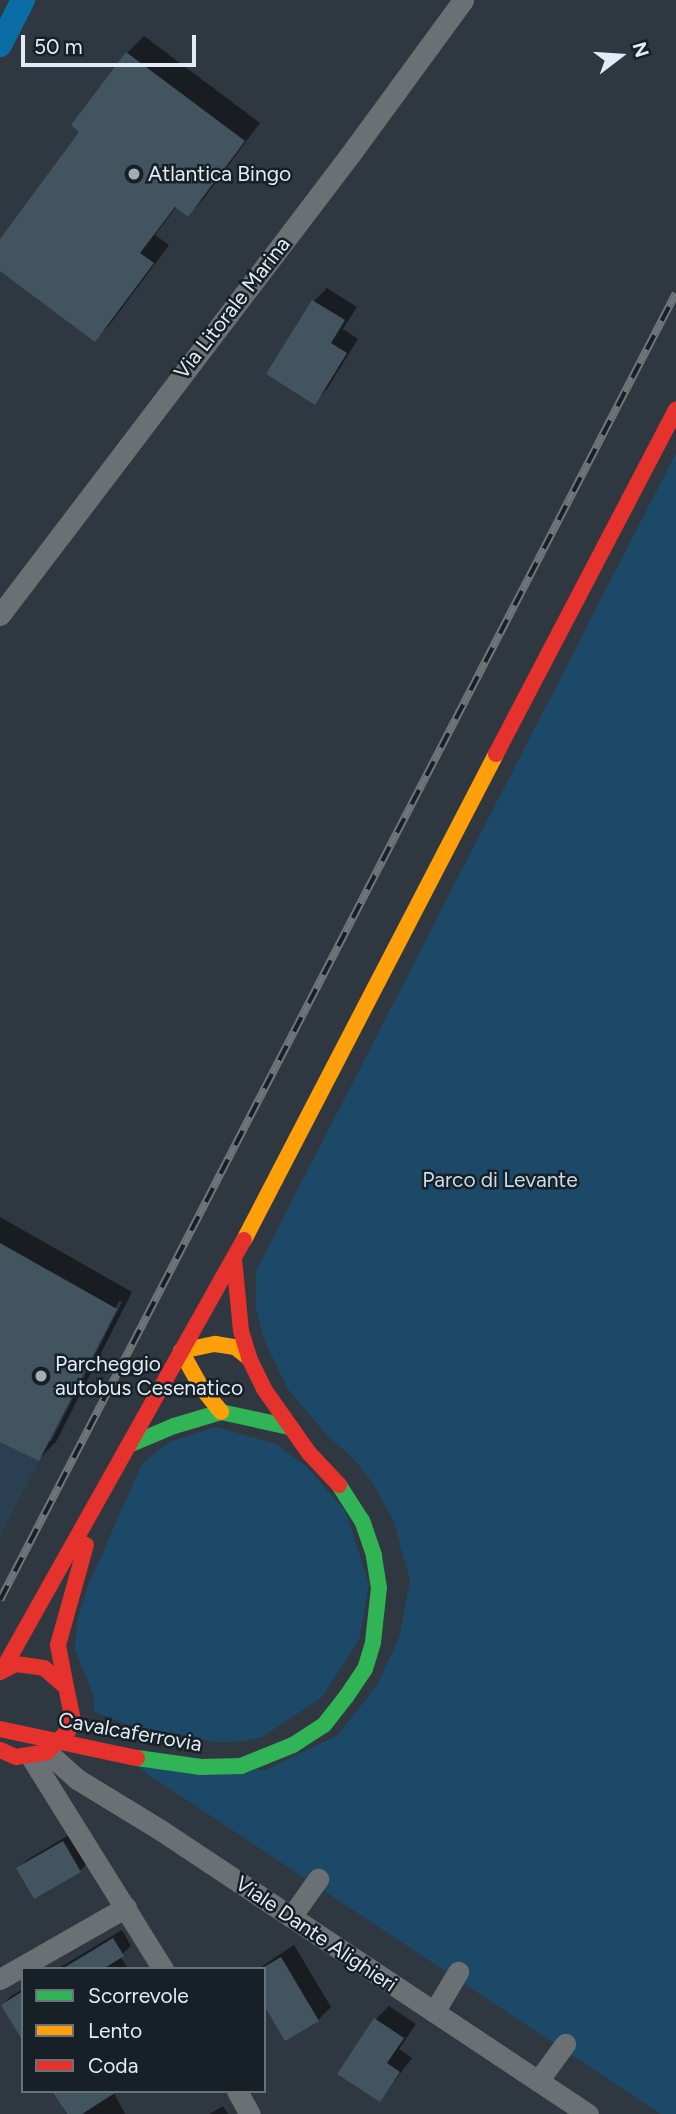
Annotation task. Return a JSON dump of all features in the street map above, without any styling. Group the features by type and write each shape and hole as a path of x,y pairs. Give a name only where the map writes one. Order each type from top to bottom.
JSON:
{"street":[{"name":"Via Litorale Marina","path":"0,615 349,156 463,0"},
{"path":"2,1670 233,1259 676,409"},
{"name":"Cavalcaferrovia","path":"0,1729 137,1758 201,1767 241,1766 269,1757 324,1725 365,1669 373,1642 379,1588 374,1555 362,1521 338,1483 309,1453 290,1427 264,1389 249,1358 241,1331 233,1259"},
{"path":"181,1351 215,1344 234,1347 249,1358"},
{"path":"181,1351 201,1387 221,1412"},
{"path":"129,1445 174,1426 221,1412 290,1427"},
{"path":"1,1751 39,1755 68,1731 71,1701 58,1645 95,1507"},
{"path":"2,1670 16,1664 44,1668 66,1687"},
{"path":"39,1755 162,1967"},
{"name":"Viale Dante Alighieri","path":"39,1755 291,1917 588,2114"},
{"path":"291,1917 318,1878"},
{"path":"0,1979 126,1907"},
{"path":"434,2012 458,1972"},
{"path":"538,2081 565,2044"},
{"path":"237,2093 250,2114"}],"shaded area":[{"path":"0,1442 39,1461 0,1536"}],"green space":[{"name":"Parco di Levante","path":"676,453 676,2114 661,2114 137,1767 266,1770 338,1735 377,1685 399,1638 410,1580 393,1519 372,1482 353,1458 326,1434 288,1389 265,1342 256,1309 256,1271"},
{"path":"216,1427 276,1444 307,1467 346,1512 369,1584 359,1640 322,1697 262,1737 238,1742 213,1742 126,1724 95,1712 93,1694 75,1650 78,1617 88,1586 142,1464 169,1442"}],"building":[{"name":"Atlantica Bingo","path":"126,52 245,141 188,217 175,207 140,253 154,263 95,342 0,271 0,239 79,132 71,125"},
{"path":"312,300 345,320 331,343 347,353 315,405 266,374"},
{"name":"Parcheggio autobus Cesenatico","path":"0,1243 117,1309 39,1461 0,1442"},
{"path":"63,1841 81,1872 34,1899 16,1868"},
{"path":"113,1938 124,1956 106,1967 65,1967"},
{"path":"281,1957 319,2021 285,2041 266,2008 264,1967"},
{"path":"21,1992 21,2038 1,2005"},
{"path":"374,2018 404,2038 387,2063 400,2072 380,2102 337,2074"},
{"path":"53,2093 115,2093 82,2114 67,2114"}],"waterway":[{"path":"0,45 23,0"}],"railway":[{"path":"0,1600 676,293"}],"traffic: fast":[{"path":"129,1445 174,1426 221,1412 290,1427"},
{"path":"137,1758 201,1767 241,1766 293,1745 324,1725 346,1697 365,1669 373,1642 379,1588 374,1555 362,1521 339,1485"}],"traffic: slow":[{"path":"244,1240 496,754"},
{"path":"181,1351 215,1344 235,1347 249,1358"},
{"path":"181,1351 201,1387 221,1412"}],"traffic: jam":[{"path":"496,754 676,409"},
{"path":"3,1669 244,1240"},
{"path":"234,1259 241,1331 249,1358 264,1389 309,1453 339,1485"},
{"path":"66,1687 58,1645 86,1545"},
{"path":"0,1672 16,1664 44,1668 66,1687 72,1716 68,1731 47,1752 16,1757 0,1750"},
{"path":"0,1729 137,1758"}],"place":[{"name":"Atlantica Bingo","path":"134,174"},
{"name":"Parcheggio autobus Cesenatico","path":"41,1376"}]}
